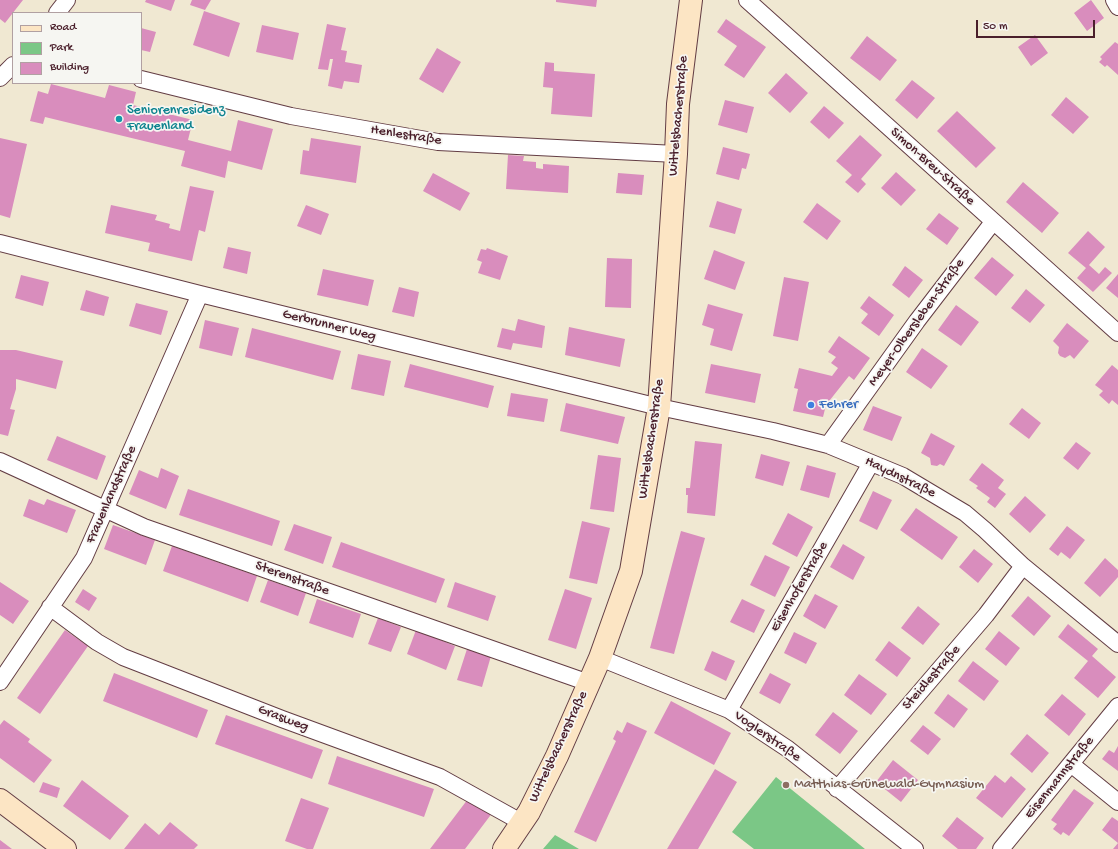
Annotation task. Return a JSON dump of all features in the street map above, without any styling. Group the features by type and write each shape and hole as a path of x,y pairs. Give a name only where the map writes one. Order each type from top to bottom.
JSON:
{"street":[{"path":"58,12 67,0"},
{"name":"Wittelsbacherstraße","path":"504,849 529,812 557,756 600,658 631,572 659,407 678,104 691,0"},
{"name":"Simon-Breu-Straße","path":"747,0 1118,333"},
{"path":"1114,0 1118,7"},
{"path":"0,78 12,66"},
{"name":"Henlestraße","path":"142,79 291,116 438,142 676,154"},
{"name":"Meyer-Olbersleben-Straße","path":"828,446 917,320 993,222"},
{"name":"Gerbrunner Weg","path":"0,242 200,294 659,407"},
{"name":"Frauenlandstraße","path":"0,682 84,558 200,294"},
{"name":"Haydnstraße","path":"659,407 773,431 828,446 903,476 965,514 985,530 1024,566 1118,644"},
{"name":"Sterenstraße","path":"0,461 152,529 589,683"},
{"name":"Eisenhoferstraße","path":"729,710 871,464"},
{"name":"Steidlestraße","path":"837,788 986,615 1024,566"},
{"name":"Grasweg","path":"50,608 97,642 123,657 282,719 440,777 521,822"},
{"name":"Voglerstraße","path":"600,658 729,710 788,749 914,849"},
{"name":"Eisenmannstraße","path":"1001,849 1118,706"},
{"path":"1071,764 1118,802"},
{"path":"0,800 65,849"}],"green space":[{"path":"776,777 865,849 754,849 732,832"},
{"path":"555,835 579,849 543,849"}],"building":[{"path":"0,0 23,0 12,12 5,23 0,19"},
{"path":"146,0 175,0 171,11 145,2"},
{"path":"192,0 211,0 205,10 190,5"},
{"path":"556,0 597,0 596,7 556,2"},
{"path":"1091,0 1104,18 1087,31 1074,13"},
{"path":"204,11 240,23 229,57 193,45"},
{"path":"726,19 766,47 744,78 724,65 737,46 717,32"},
{"path":"327,24 346,28 341,50 347,51 345,62 362,65 359,83 344,81 342,89 328,86 333,59 330,59 328,70 318,69"},
{"path":"262,25 299,33 293,60 256,52"},
{"path":"142,28 156,32 150,52 142,50"},
{"path":"1035,35 1048,53 1031,66 1018,47"},
{"path":"867,36 897,60 880,81 850,58"},
{"path":"1115,42 1118,44 1118,75 1107,65 1105,67 1099,62 1102,59 1100,57"},
{"path":"437,48 461,62 443,93 419,79"},
{"path":"545,62 554,63 554,71 595,74 592,117 551,114 553,88 543,87"},
{"path":"786,73 808,93 790,113 768,93"},
{"path":"912,80 935,98 917,119 895,100"},
{"name":"Seniorenresidenz Frauenland","path":"51,84 105,98 109,85 136,92 133,105 193,120 188,140 231,151 238,120 273,129 262,170 228,161 225,178 181,166 185,151 45,117 43,124 30,121 38,91 48,94"},
{"path":"1066,97 1089,117 1073,134 1051,115"},
{"path":"725,100 754,107 747,133 718,125"},
{"path":"824,106 844,123 829,139 810,122"},
{"path":"957,111 996,148 976,168 937,131"},
{"path":"860,135 882,155 861,179 866,184 858,193 845,182 852,175 836,161"},
{"path":"0,138 27,144 10,218 0,215"},
{"path":"311,138 361,146 356,183 300,174 303,150 309,151"},
{"path":"723,147 750,154 746,169 742,168 739,180 716,174"},
{"path":"508,155 524,156 523,161 536,162 536,168 543,169 543,164 569,166 568,193 506,189"},
{"path":"896,172 916,190 901,206 881,188"},
{"path":"433,173 470,193 460,211 423,191"},
{"path":"618,173 644,175 642,195 616,193"},
{"path":"1023,182 1059,213 1042,233 1006,202"},
{"path":"190,186 214,191 205,232 199,230 192,261 148,251 150,243 105,233 111,205 157,215 155,220 170,224 169,228 180,231"},
{"path":"717,201 742,209 735,234 709,227"},
{"path":"817,203 841,221 827,240 803,222"},
{"path":"306,205 329,214 321,235 297,226"},
{"path":"939,213 959,228 947,245 926,229"},
{"path":"1088,231 1105,247 1089,265 1099,274 1105,267 1112,273 1093,292 1077,278 1086,268 1068,253"},
{"path":"228,247 251,252 247,274 223,268"},
{"path":"487,248 508,256 500,280 478,273 482,262 477,260 481,249 486,250"},
{"path":"714,250 745,262 735,290 704,279"},
{"path":"992,257 1014,275 996,296 974,278"},
{"path":"607,258 632,259 631,308 605,307"},
{"path":"905,266 923,280 909,298 892,285"},
{"path":"323,269 374,280 368,306 317,295"},
{"path":"1118,274 1118,298 1106,288"},
{"path":"21,275 49,282 43,306 15,298"},
{"path":"784,277 809,282 798,341 773,336"},
{"path":"399,287 419,292 414,317 392,312"},
{"path":"1026,289 1045,305 1030,323 1011,308"},
{"path":"86,290 109,297 104,316 80,310"},
{"path":"869,296 894,315 879,336 861,323 868,314 860,308"},
{"path":"136,303 168,311 161,335 129,326"},
{"path":"708,304 743,314 732,351 710,345 714,329 702,325"},
{"path":"956,305 979,322 961,346 938,330"},
{"path":"518,319 545,326 542,348 513,343 511,350 497,347 502,328 515,331"},
{"path":"205,320 239,328 232,356 199,348"},
{"path":"1067,323 1089,341 1074,359 1070,355 1065,358 1060,356 1058,353 1059,347 1053,341"},
{"path":"569,327 625,339 620,367 565,355"},
{"path":"252,328 341,351 333,380 245,357"},
{"path":"839,336 870,358 854,380 849,376 826,405 823,417 793,411 798,389 794,388 799,368 832,376 838,368 831,363 836,357 828,352"},
{"path":"922,348 948,366 931,389 906,372"},
{"path":"0,350 16,350 63,361 56,389 16,379 16,389 10,409 15,410 8,436 0,434"},
{"path":"358,354 391,361 384,396 351,389"},
{"path":"410,364 494,386 488,408 404,387"},
{"path":"711,364 761,374 755,403 705,393"},
{"path":"1112,365 1118,370 1118,405 1112,400 1109,404 1099,395 1103,391 1095,385"},
{"path":"511,393 548,399 544,422 507,416"},
{"path":"566,403 625,417 618,444 560,431"},
{"path":"873,406 902,417 892,441 863,430"},
{"path":"1022,408 1041,423 1029,439 1009,424"},
{"path":"931,433 955,446 944,466 940,464 937,466 931,465 930,458 921,453"},
{"path":"57,436 106,456 97,480 47,460"},
{"path":"695,441 722,444 715,516 687,513 688,495 686,495 686,488 690,488"},
{"path":"1076,442 1091,453 1078,470 1063,458"},
{"path":"761,454 790,462 783,486 755,478"},
{"path":"598,455 621,458 614,512 590,509"},
{"path":"982,463 1004,480 998,488 1006,494 995,508 987,502 990,498 976,488 978,486 969,480"},
{"path":"807,465 836,473 829,498 800,490"},
{"path":"161,468 179,476 166,509 129,494 139,470 158,478"},
{"path":"188,489 280,521 272,546 179,515"},
{"path":"873,491 892,500 877,530 859,521"},
{"path":"1025,496 1046,515 1030,533 1009,514"},
{"path":"29,499 44,505 47,499 76,510 67,533 23,516"},
{"path":"916,508 958,537 942,560 900,530"},
{"path":"788,513 813,527 797,557 772,544"},
{"path":"582,521 610,528 597,584 569,578"},
{"path":"294,524 332,537 323,564 284,550"},
{"path":"113,525 155,540 146,565 104,549"},
{"path":"1067,526 1085,540 1070,559 1061,552 1058,556 1049,549"},
{"path":"681,531 705,538 674,654 650,648"},
{"path":"341,542 445,579 436,603 332,567"},
{"path":"843,544 865,557 853,580 830,567"},
{"path":"172,546 257,576 248,602 163,571"},
{"path":"974,549 993,564 978,583 959,567"},
{"path":"765,555 790,567 775,597 750,585"},
{"path":"1105,558 1118,570 1118,577 1100,597 1084,583"},
{"path":"268,580 306,593 298,616 260,602"},
{"path":"0,582 29,601 13,624 0,615"},
{"path":"455,582 496,596 488,621 447,607"},
{"path":"83,589 97,598 89,611 75,602"},
{"path":"565,589 592,598 576,649 548,640"},
{"path":"815,594 838,606 825,629 803,616"},
{"path":"1028,596 1051,616 1034,636 1011,616"},
{"path":"317,599 361,614 353,638 309,623"},
{"path":"742,599 765,610 754,633 730,622"},
{"path":"918,606 940,624 923,645 901,628"},
{"path":"378,618 401,627 391,652 368,644"},
{"path":"1068,624 1098,649 1092,656 1116,677 1098,698 1074,678 1088,661 1058,637"},
{"path":"65,630 88,646 40,714 17,698"},
{"path":"416,630 455,646 446,670 407,654"},
{"path":"999,631 1020,648 1006,666 985,649"},
{"path":"794,632 817,643 806,664 784,653"},
{"path":"889,641 911,658 897,677 875,660"},
{"path":"467,649 491,656 482,687 457,680"},
{"path":"712,651 735,661 726,681 704,670"},
{"path":"973,661 999,681 984,701 958,681"},
{"path":"114,673 208,710 197,738 103,701"},
{"path":"770,673 791,684 780,704 759,693"},
{"path":"859,674 887,694 871,715 844,695"},
{"path":"948,694 968,709 954,728 934,713"},
{"path":"1062,694 1086,714 1069,736 1044,715"},
{"path":"671,701 731,733 714,765 654,733"},
{"path":"833,712 858,731 840,754 815,735"},
{"path":"226,715 323,750 312,779 215,744"},
{"path":"4,720 30,739 28,742 52,760 34,783 0,758 0,725"},
{"path":"627,722 647,731 596,842 574,832 616,741 613,739 617,730 622,733"},
{"path":"923,725 941,739 928,755 910,741"},
{"path":"1027,734 1049,753 1032,773 1010,754"},
{"path":"1118,746 1118,771 1102,759 1109,750 1114,753"},
{"path":"337,756 434,789 424,817 328,784"},
{"path":"893,760 918,780 901,802 876,782"},
{"path":"715,769 737,782 698,849 667,849"},
{"path":"995,775 1005,783 1011,776 1026,789 1002,818 976,798"},
{"path":"82,780 129,816 110,840 63,806"},
{"path":"43,782 60,788 57,798 39,792"},
{"path":"1074,789 1094,803 1069,836 1063,832 1061,835 1053,829 1057,824 1051,820"},
{"path":"471,795 493,812 465,849 430,849"},
{"path":"301,798 329,808 313,849 307,849 285,841"},
{"path":"957,817 984,838 976,849 958,849 942,836"},
{"path":"1112,817 1118,821 1118,843 1102,830"},
{"path":"170,822 198,845 194,849 124,849 145,823 159,835"},
{"path":"0,840 12,849 0,849"},
{"path":"1118,843 1118,849 1113,849"}],"place":[{"name":"Seniorenresidenz Frauenland","path":"119,119"},
{"name":"Fehrer","path":"811,405"},
{"name":"Matthias-Grünewald-Gymnasium","path":"786,785"}]}
